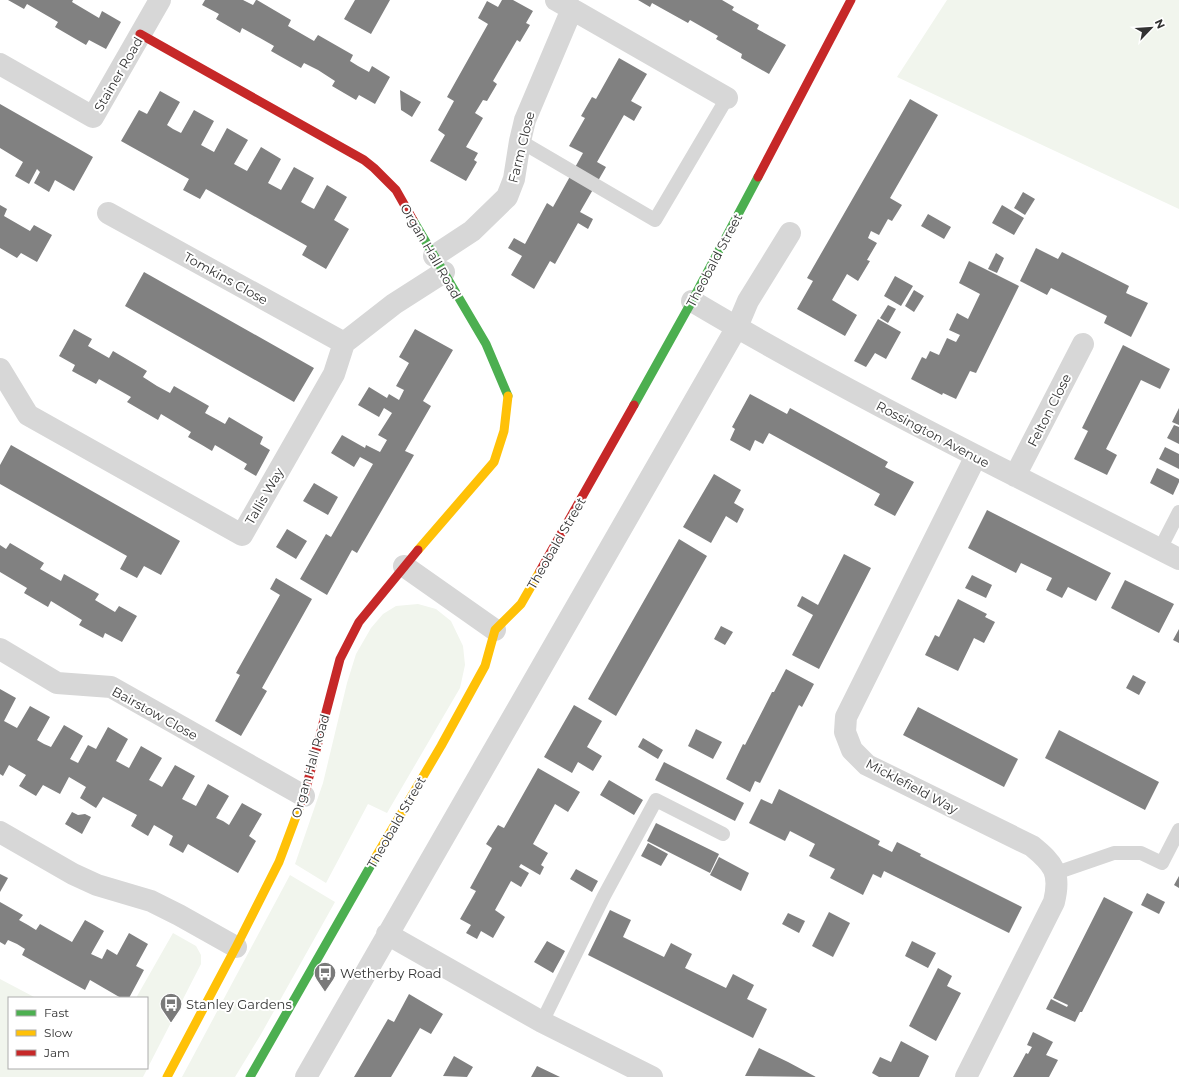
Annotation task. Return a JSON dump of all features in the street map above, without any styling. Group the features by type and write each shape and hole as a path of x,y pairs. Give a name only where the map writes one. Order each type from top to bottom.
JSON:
{"street":[{"name":"Stainer Road","path":"0,64 93,117 160,0"},
{"name":"Theobald Street","path":"250,1077 486,666 495,630 521,604 598,471 692,302 851,0"},
{"name":"Farm Close","path":"439,264 508,197 514,180 525,120 564,5 727,98"},
{"name":"Organ Hall Road","path":"140,34 364,160 374,168 396,190 486,344 509,397 504,431 494,462 404,566 359,622 340,659 304,796 279,862 167,1077"},
{"name":"Tomkins Close","path":"108,213 344,343"},
{"path":"306,1077 737,328 748,300 790,233"},
{"path":"344,343 394,304 439,264"},
{"name":"Rossington Avenue","path":"692,302 872,402 1170,554"},
{"name":"Tallis Way","path":"0,369 28,415 242,535 334,374 344,343"},
{"name":"Felton Close","path":"1015,476 1083,344"},
{"name":"Micklefield Way","path":"976,456 846,717 844,732 852,750 867,764 1032,846 1047,858 1056,873"},
{"path":"404,566 495,630"},
{"name":"Bairstow Close","path":"0,649 57,683 111,687 304,796"},
{"path":"0,832 73,874 97,884 151,901 236,947"},
{"path":"966,1077 1054,902 1057,888 1056,873"},
{"path":"388,934 542,1022 638,1074"}],"lane":[{"path":"520,141 655,220 727,98"},
{"path":"1170,554 1179,512"},
{"path":"542,1022 604,896 656,800 723,834"},
{"path":"1056,873 1114,853 1141,853 1162,863 1179,830"}],"shaded area":[{"path":"947,0 1179,0 1179,209 897,77"},
{"path":"418,604 436,609 451,621 463,646 465,665 460,688 387,813 368,804 326,883 295,864 323,783 347,683 356,654 371,628 383,614 396,606"},
{"path":"290,875 335,902 260,1036 235,1077 182,1077"},
{"path":"173,933 196,946 201,955 201,964 148,1067 148,997 137,997"},
{"path":"0,979 34,997 8,997 8,1069 147,1069 143,1077 0,1077"}],"building":[{"path":"8,0 73,0 72,2 99,18 102,11 121,22 106,49 89,40 86,45 55,27 58,22 27,4 24,9"},
{"path":"205,0 243,0 253,5 257,0 291,20 288,26 314,41 318,35 353,55 350,61 358,66 369,72 372,66 390,77 375,104 359,95 356,100 332,86 335,81 318,70 304,63 301,68 271,51 274,46 242,28 240,33 216,19 219,14 202,5"},
{"path":"355,0 390,0 371,34 344,19"},
{"path":"502,0 513,0 533,11 526,23 530,25 520,42 517,40 493,81 497,84 487,101 483,100 475,113 483,118 466,147 478,153 474,160 477,162 466,181 430,161 445,135 438,130 454,101 447,97 488,24 478,18 487,1 498,7"},
{"path":"638,0 722,0 734,7 732,10 759,25 757,29 786,45 769,74 741,58 742,54 716,39 718,36 690,20 688,23 652,3 650,7"},
{"path":"619,58 647,74 631,101 642,107 634,121 624,115 597,162 606,167 580,212 593,219 588,229 578,223 555,264 550,261 534,289 511,275 522,256 508,248 514,238 525,244 547,203 553,207 583,153 569,146 585,118 581,116 592,97 596,99"},
{"path":"400,90 421,102 412,117 401,110"},
{"path":"160,91 180,102 167,125 173,129 181,133 194,110 214,121 201,145 214,152 227,128 248,140 234,164 247,171 261,147 281,159 268,183 281,190 294,167 314,178 301,202 308,206 314,209 327,185 347,197 334,220 349,229 326,269 302,255 307,246 206,189 200,199 183,190 189,179 121,141 139,110 147,114"},
{"path":"910,99 938,115 890,198 902,205 892,221 888,219 879,235 871,231 868,238 877,243 867,260 870,261 858,281 847,274 832,300 857,315 845,336 797,309 813,281 807,278"},
{"path":"0,104 93,157 74,191 55,180 49,192 34,183 40,172 37,169 29,184 15,176 23,162 0,148"},
{"path":"1023,192 1035,199 1025,215 1014,208"},
{"path":"0,205 7,209 4,216 30,231 34,225 52,235 37,262 21,253 17,258 0,248"},
{"path":"1002,205 1024,218 1014,235 992,223"},
{"path":"928,214 951,227 944,239 921,226"},
{"path":"1036,248 1058,259 1062,252 1129,286 1126,293 1148,303 1131,337 1104,323 1107,316 1051,288 1047,295 1020,281"},
{"path":"996,253 1004,258 997,273 988,269"},
{"path":"969,261 1019,286 976,373 970,371 956,399 943,393 942,395 911,379 922,357 926,359 930,351 939,355 947,338 956,342 960,335 949,330 957,313 968,319 980,294 959,283"},
{"path":"144,272 314,368 294,402 125,306"},
{"path":"895,276 913,286 901,306 884,296"},
{"path":"914,290 924,296 914,312 905,306"},
{"path":"888,305 896,309 888,323 880,318"},
{"path":"878,319 901,332 886,359 875,353 866,367 854,361"},
{"path":"74,329 92,339 88,346 109,358 113,351 147,371 143,377 157,386 170,393 174,386 209,406 205,413 225,424 229,417 263,437 260,444 270,450 256,476 244,469 247,464 215,445 212,451 188,437 191,432 161,414 158,420 127,402 131,397 99,379 96,384 72,371 75,365 59,356"},
{"path":"415,329 453,350 423,401 431,406 405,451 414,455 357,553 352,550 327,595 300,579 326,534 331,537 373,464 360,457 354,467 331,453 342,435 365,448 366,445 380,452 387,440 378,435 392,413 384,408 379,417 358,405 369,387 387,398 389,394 399,400 404,390 396,386 409,363 399,357"},
{"path":"1123,345 1170,369 1160,389 1141,380 1106,449 1117,455 1107,475 1074,459 1088,431 1082,428"},
{"path":"750,394 787,414 790,408 888,462 885,467 914,482 895,516 874,505 880,494 769,433 763,444 755,440 750,451 730,440 735,429 732,427"},
{"path":"1179,408 1179,425 1172,422"},
{"path":"1174,425 1179,427 1179,444 1167,438"},
{"path":"11,445 180,541 161,575 144,566 137,578 120,569 127,556 0,484 0,465"},
{"path":"1165,447 1179,454 1179,469 1159,459"},
{"path":"1157,468 1179,479 1173,495 1150,483"},
{"path":"714,474 741,490 734,503 744,509 737,523 726,516 711,543 683,527"},
{"path":"314,483 338,497 328,515 303,501"},
{"path":"987,510 1111,573 1096,601 1068,587 1062,598 1046,590 1052,578 1021,563 1016,573 968,548"},
{"path":"287,529 307,541 296,559 276,547"},
{"path":"679,539 707,556 616,716 588,699"},
{"path":"10,543 44,563 40,569 61,581 64,574 99,594 95,600 115,612 119,606 137,616 122,642 105,633 103,638 79,625 82,620 51,601 48,607 24,593 27,588 0,572 0,545 6,549"},
{"path":"844,554 871,568 819,669 792,655 813,615 797,606 802,596 818,605"},
{"path":"972,575 992,585 986,598 965,588"},
{"path":"276,578 312,599 262,688 267,691 241,736 215,721 240,675 236,673 280,595 270,589"},
{"path":"1125,580 1174,604 1159,633 1111,608"},
{"path":"958,599 987,614 985,617 995,622 984,643 974,638 958,671 925,655 935,635 939,637"},
{"path":"721,626 733,632 725,645 714,639"},
{"path":"1179,629 1179,643 1173,640"},
{"path":"786,669 814,684 802,707 799,705 760,783 755,781 750,792 726,779 743,744 745,745 772,692 774,692"},
{"path":"1133,675 1146,682 1139,695 1126,688"},
{"path":"0,689 16,698 4,721 17,728 30,706 50,717 37,740 44,744 51,747 64,725 83,736 70,759 78,763 88,745 96,749 108,727 128,739 116,761 129,768 141,746 162,758 149,780 162,787 175,765 195,776 182,799 196,806 208,784 229,796 216,818 229,825 242,803 262,814 249,836 256,841 238,873 188,844 183,853 169,845 173,836 154,825 148,836 131,826 137,815 103,797 96,808 80,798 86,787 69,777 60,794 43,785 36,796 19,786 26,775 9,765 3,776 0,774"},
{"path":"574,705 602,721 587,747 602,756 593,771 578,762 572,773 544,757"},
{"path":"918,707 1018,759 1004,787 903,735"},
{"path":"696,729 722,742 713,759 688,746"},
{"path":"1059,730 1159,782 1145,810 1045,758"},
{"path":"643,738 663,750 658,759 638,747"},
{"path":"664,762 744,803 735,821 655,780"},
{"path":"538,768 580,792 568,812 555,804 533,844 548,853 541,865 544,867 540,875 521,864 519,867 529,873 521,887 511,881 495,910 505,917 493,938 481,931 477,939 466,933 471,925 460,919 476,891 470,888 492,848 486,844 498,825 504,828"},
{"path":"609,780 643,800 634,815 600,795"},
{"path":"779,789 880,841 878,845 892,852 897,842 921,854 920,856 1022,907 1009,933 884,871 881,878 873,874 863,895 830,878 835,869 809,856 815,844 790,831 785,841 749,823 761,799 772,804"},
{"path":"72,812 78,815 85,814 91,817 82,834 65,824"},
{"path":"656,823 719,854 710,873 647,841"},
{"path":"648,843 668,854 661,866 641,856"},
{"path":"719,857 749,873 741,891 710,875"},
{"path":"576,869 598,881 592,892 570,879"},
{"path":"0,874 8,878 0,892"},
{"path":"1179,876 1179,888 1174,885"},
{"path":"1147,893 1165,902 1159,914 1141,905"},
{"path":"1104,897 1133,912 1082,1012 1080,1012 1075,1022 1046,1009 1051,999 1067,1007 1068,1005 1053,998"},
{"path":"0,902 23,915 19,920 36,930 40,924 72,942 85,920 94,925 104,931 91,954 102,959 107,949 117,955 129,933 148,944 136,966 144,970 130,997 119,997 90,980 85,990 22,955 25,949 17,944 8,940 5,945 0,942"},
{"path":"610,910 631,920 623,937 664,957 671,943 692,954 685,968 726,988 733,974 754,985 747,999 767,1009 753,1038 588,955"},
{"path":"829,912 850,923 833,957 812,946"},
{"path":"788,913 805,921 799,933 782,924"},
{"path":"547,941 565,951 553,973 534,962"},
{"path":"912,941 936,953 928,968 905,956"},
{"path":"938,968 952,976 947,986 961,993 936,1041 909,1026"},
{"path":"409,994 443,1014 431,1034 420,1028 391,1077 354,1077 388,1019 394,1022"},
{"path":"1033,1032 1053,1042 1046,1055 1058,1060 1049,1077 1013,1077 1026,1053 1028,1054 1032,1047 1027,1045"},
{"path":"901,1041 929,1056 919,1077 879,1077 872,1073 880,1057 891,1062"},
{"path":"759,1048 788,1062 816,1077 745,1076"},
{"path":"454,1056 473,1067 467,1077 443,1076"},
{"path":"537,1066 560,1077 531,1077"}],"traffic: fast":[{"path":"634,405 692,301 758,177"},
{"path":"413,220 486,344 508,396"},
{"path":"250,1077 375,858"}],"traffic: slow":[{"path":"418,550 494,462 504,431 508,396"},
{"path":"375,858 441,746 485,666 495,630 521,604 540,571"},
{"path":"167,1077 279,862 300,806"}],"traffic: jam":[{"path":"758,177 851,0"},
{"path":"140,34 364,160 396,190 413,220"},
{"path":"540,571 634,405"},
{"path":"300,806 304,796 340,659 359,622 418,550"}],"place":[{"name":"Wetherby Road","path":"325,992"},
{"name":"Stanley Gardens","path":"171,1024"}]}
